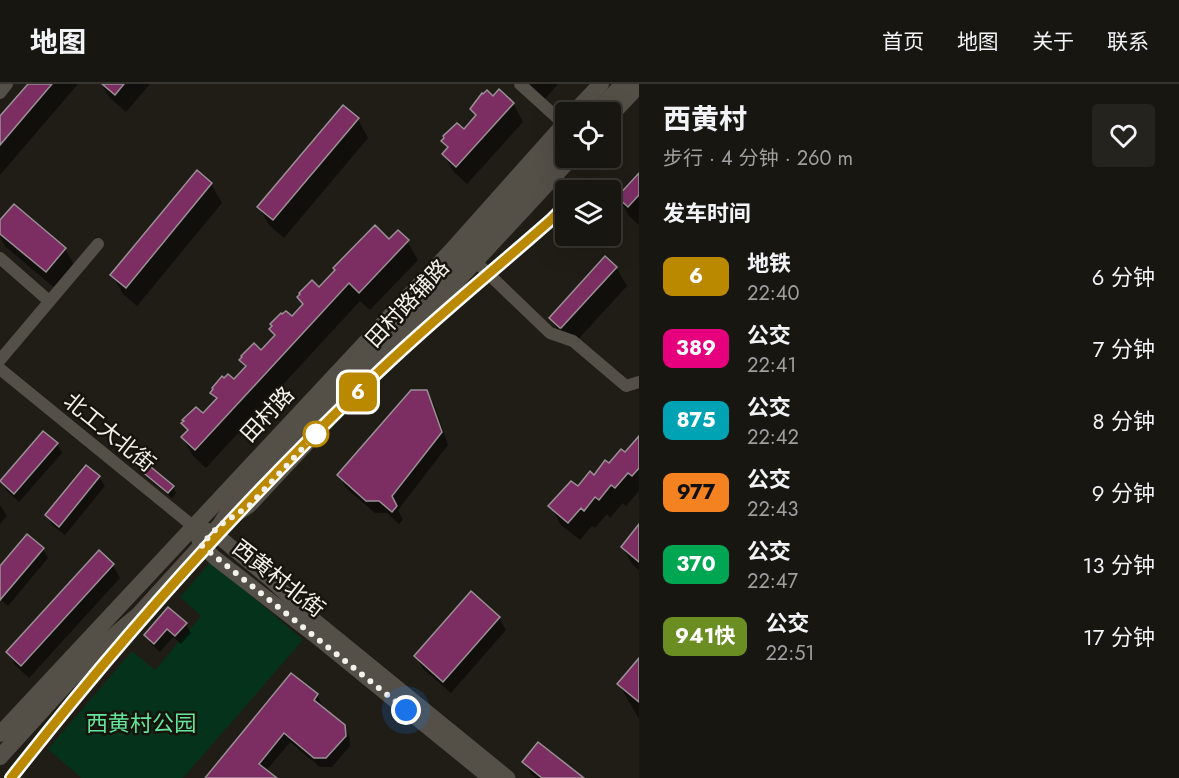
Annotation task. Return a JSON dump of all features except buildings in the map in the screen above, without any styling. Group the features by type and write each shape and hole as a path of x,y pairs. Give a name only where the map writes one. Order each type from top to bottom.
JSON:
{"main road":[{"name":"田村路","path":"584,102 601,84"},
{"path":"605,102 622,84"},
{"name":"田村路","path":"0,734 450,252 555,134"},
{"name":"田村路","path":"0,757 100,647 139,614 216,529 231,507 508,218 555,160"}],"street":[{"path":"0,93 7,84"},
{"path":"520,84 555,110"},
{"path":"621,105 639,86"},
{"name":"田村路辅路","path":"216,529 249,506 476,262 508,218 561,168"},
{"path":"0,360 98,244"},
{"path":"0,258 49,301"},
{"path":"476,262 550,333 573,341 626,386 639,382"},
{"name":"北工大北街","path":"0,369 194,527"},
{"name":"西黄村北街","path":"490,778 201,545 194,527 216,529 313,619 508,778"}],"green space":[{"name":"西黄村公园","path":"211,561 303,640 183,778 81,778 48,749 132,651 155,670 201,616 180,597"}],"metro line":[{"name":"6","path":"11,778 67,707 215,537 370,380 555,216"}],"route":[{"path":"316,434 249,506 220,525 201,545 406,710"}]}
